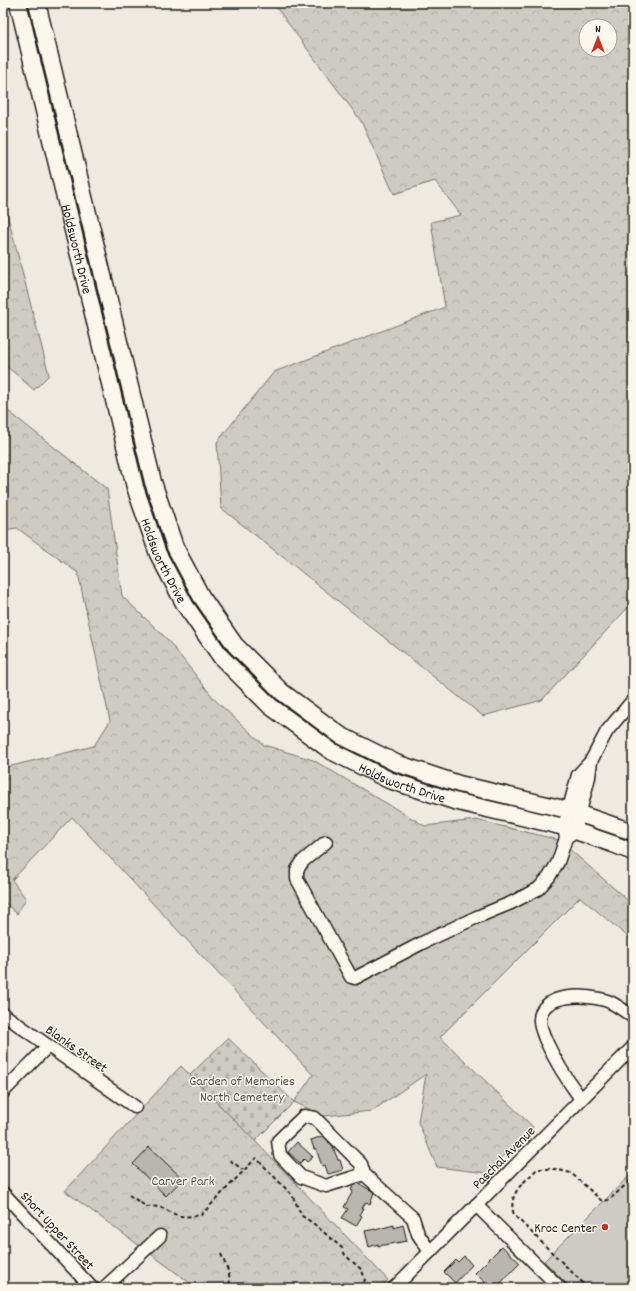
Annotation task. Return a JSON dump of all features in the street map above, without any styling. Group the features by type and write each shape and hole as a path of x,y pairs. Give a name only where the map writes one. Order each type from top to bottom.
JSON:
{"main road":[{"name":"Holdsworth Drive","path":"18,3 135,487 158,554 185,605 221,657 276,711 331,751 389,780 454,801 568,832 633,852"},
{"name":"Holdsworth Drive","path":"37,3 153,482 175,547 201,596 235,645 282,692 340,735 396,763 459,784 574,812 633,832"},
{"path":"84,278 102,274"}],"street":[{"path":"326,842 303,861 297,870 297,878 351,977 355,978 422,943 511,903 538,889 549,877 558,862 574,812 578,775 591,760 607,731 633,700"},
{"path":"581,1099 565,1077 550,1049 540,1026 542,1010 550,1002 562,998 593,998 609,1002 633,1017"},
{"name":"Blanks Street","path":"3,1014 135,1107"},
{"path":"3,1092 48,1046"},
{"name":"Paschal Avenue","path":"394,1288 633,1047"},
{"path":"364,1174 326,1186 300,1177 280,1155 278,1141 304,1116 315,1118 361,1164 364,1174 413,1218 418,1234 430,1252"},
{"name":"Short Upper Street","path":"3,1193 92,1288"},
{"path":"476,1205 560,1288"},
{"path":"104,1288 160,1236"}],"path":[{"path":"129,1195 147,1207 152,1206 163,1208 180,1216 201,1215 256,1158 292,1195 302,1216 313,1223 342,1248 345,1255 362,1270 365,1280 360,1288"},
{"path":"230,1160 243,1170"},
{"path":"588,1288 514,1215 512,1207 513,1197 537,1169 555,1169 571,1173 602,1200 609,1200 633,1178"},
{"path":"221,1254 229,1273 230,1288"}],"green space":[{"path":"273,3 633,3 633,602 542,700 483,716 221,508 217,442 274,372 445,307 431,222 461,215 435,181 394,194 361,121"},
{"path":"3,198 49,375 34,390 3,363"},
{"path":"3,407 107,489 122,596 166,638 216,701 264,745 313,760 425,826 476,820 559,840 633,905 633,941 580,897 440,1037 533,1127 487,1173 437,1167 418,1122 426,1074 372,1111 324,1116 294,1102 313,1075 72,817 12,880 26,899 17,914 3,901 3,768 94,746 110,721 78,573 17,528 3,530"},
{"name":"Garden of Memories North Cemetery","path":"228,1038 294,1102 255,1141 190,1075"},
{"name":"Carver Park","path":"181,1066 388,1280 380,1288 197,1288 65,1191"},
{"name":"Kroc Center","path":"633,1172 633,1288 571,1288 544,1261"}],"building":[{"path":"326,1135 329,1143 331,1142 338,1160 340,1160 343,1170 328,1174 325,1165 322,1166 311,1140"},
{"path":"297,1142 313,1157 307,1162 304,1159 300,1163 288,1152"},
{"path":"149,1147 183,1179 166,1196 133,1164"},
{"path":"356,1182 374,1192 370,1204 366,1202 362,1208 364,1208 360,1215 362,1216 356,1226 342,1218 348,1209 344,1207"},
{"path":"394,1225 394,1228 403,1225 407,1241 378,1246 378,1244 369,1247 365,1231"},
{"path":"502,1246 520,1263 496,1288 491,1288 475,1273"},
{"path":"464,1256 472,1265 455,1283 444,1272 456,1260 458,1262"}],"place":[{"name":"Kroc Center","path":"605,1227"}]}
